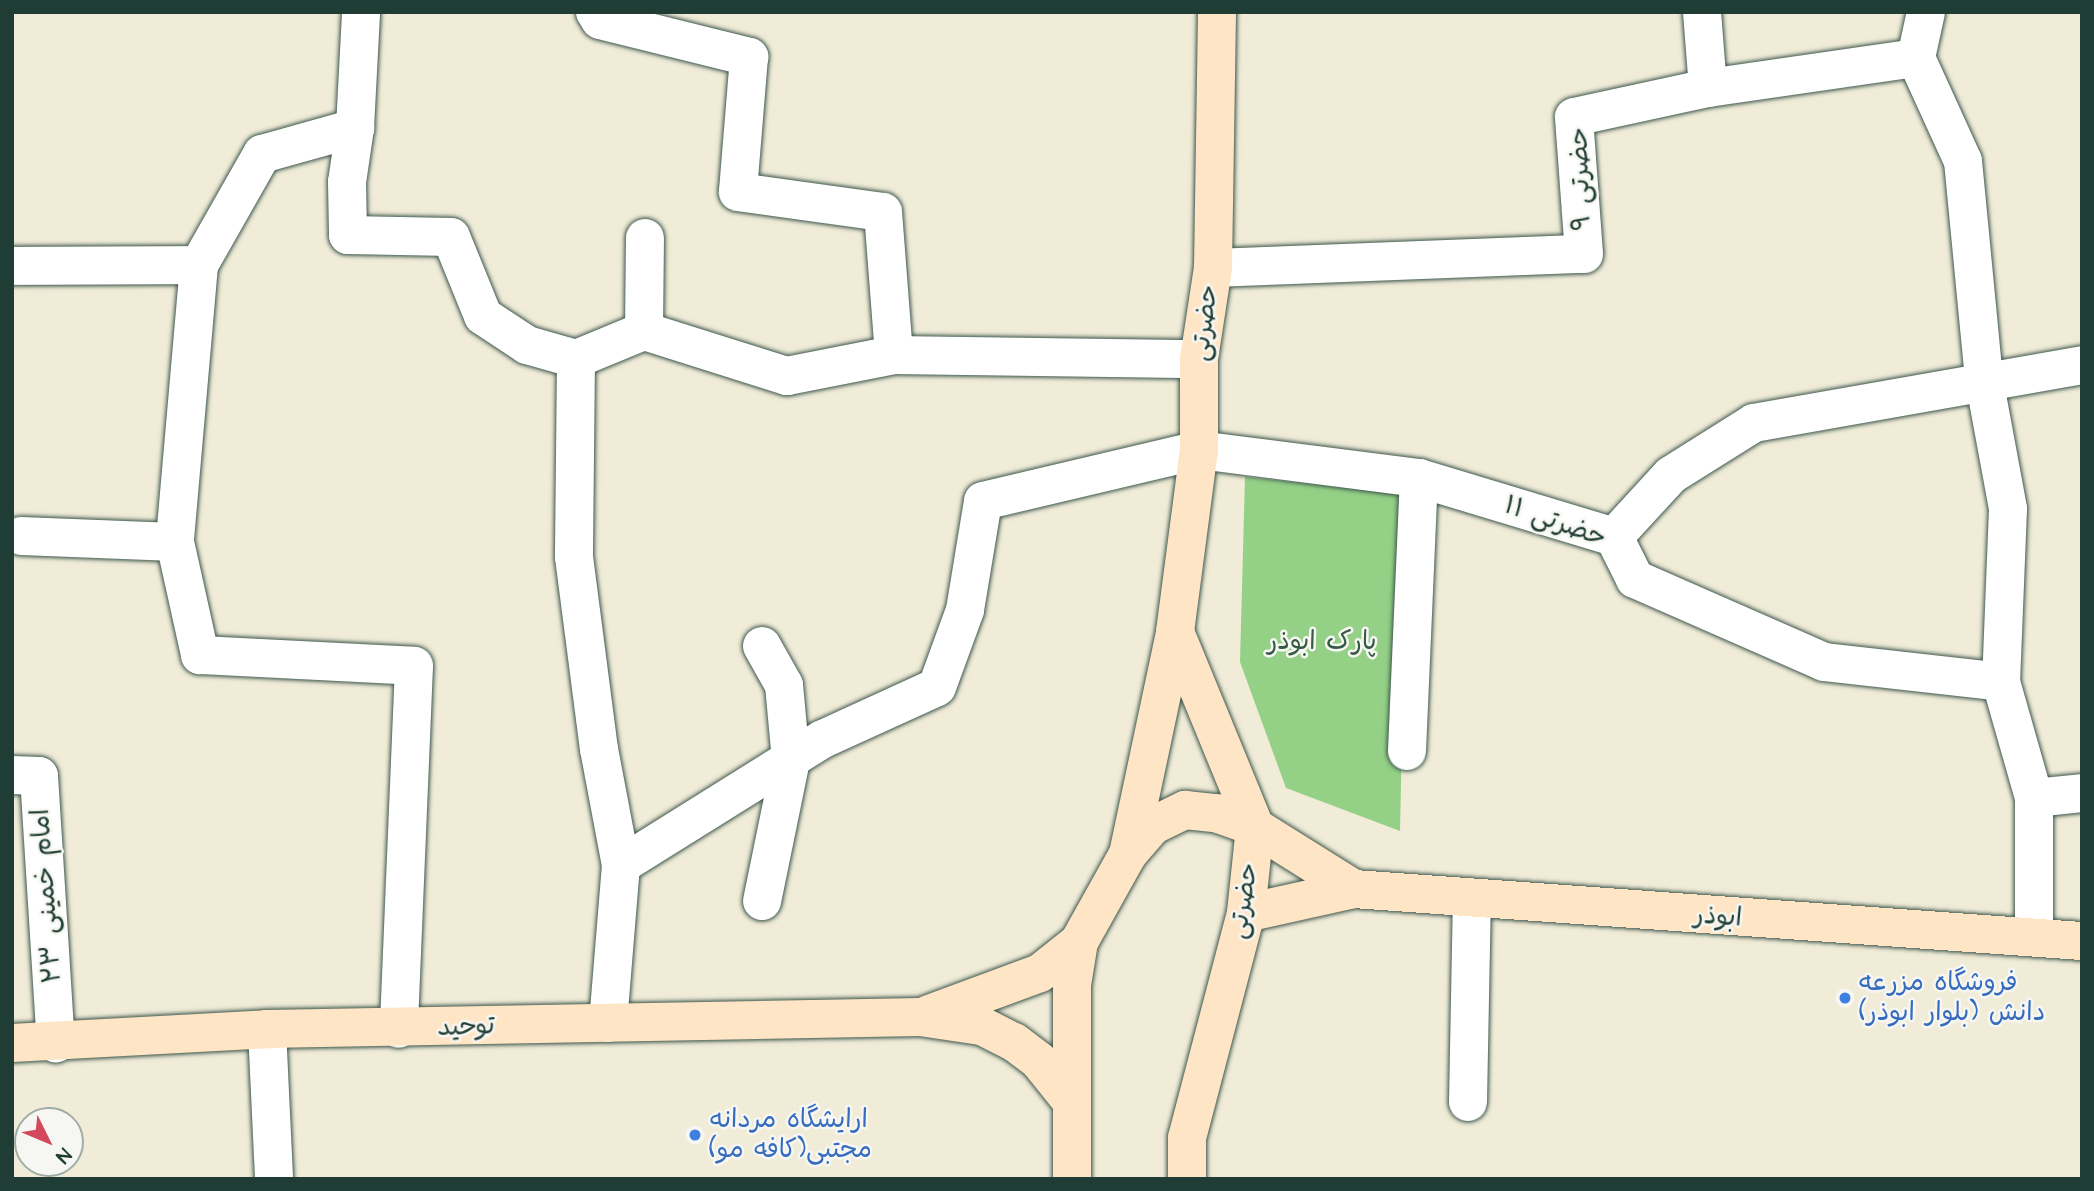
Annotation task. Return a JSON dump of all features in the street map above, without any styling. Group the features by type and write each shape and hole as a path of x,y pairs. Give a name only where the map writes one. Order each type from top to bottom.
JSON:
{"main road":[{"name":"حضرتی","path":"1072,1179 1072,985 1079,942 1128,854 1175,632 1199,450 1199,359 1213,268 1217,12"},
{"name":"حضرتی","path":"1175,632 1255,827 1246,912 1187,1138 1187,1179"},
{"path":"1128,854 1152,826 1185,810 1216,813 1255,827 1354,889"},
{"path":"1246,912 1354,889"},
{"name":"ابوذر","path":"1354,889 1472,901 2082,941"},
{"name":"توحید","path":"920,1017 1040,973 1079,942"},
{"name":"توحید","path":"12,1043 56,1043 267,1029 399,1029 920,1017 982,1026 1014,1042 1039,1061 1070,1101"}],"street":[{"path":"360,12 355,128 346,182 348,234 451,237 483,316 527,345 576,359 643,331 787,376 894,355 1199,359"},
{"path":"595,12 600,20 749,57 738,192 883,212 894,355"},
{"path":"1702,12 1708,88"},
{"path":"1926,12 1916,58 1963,161 1984,379 2008,509 2001,682 2034,798 2034,937"},
{"name":"حضرتی ۹","path":"1213,268 1584,254 1574,117 1708,88 1916,58"},
{"path":"355,128 262,154 199,265 175,542 200,654 414,666 399,1029"},
{"path":"643,331 645,238"},
{"path":"12,266 199,265"},
{"path":"576,359 574,557 599,749 621,866 608,1023"},
{"path":"1614,537 1671,475 1754,423 1984,379 2045,374 2082,365"},
{"path":"621,866 823,739 937,687 965,610 983,501 1199,450"},
{"name":"حضرتی ۱۱","path":"1199,450 1419,478 1614,537 1635,579 1824,662 2001,682"},
{"path":"1407,751 1419,478"},
{"path":"21,536 175,542"},
{"path":"762,646 784,685 791,760 762,901"},
{"name":"امام خمینی ۲۳","path":"12,775 39,776 56,1043"},
{"path":"2034,798 2082,793"},
{"path":"1468,1102 1472,901"},
{"path":"267,1029 274,1179"}],"green space":[{"name":"پارک ابوذر","path":"1245,477 1407,494 1400,831 1286,788 1240,662"}],"place":[{"name":"فروشگاه مزرعه دانش (بلوار ابوذر)","path":"1845,998"},
{"name":"ارایشگاه مردانه مجتبی(کافه مو)","path":"695,1135"}]}
